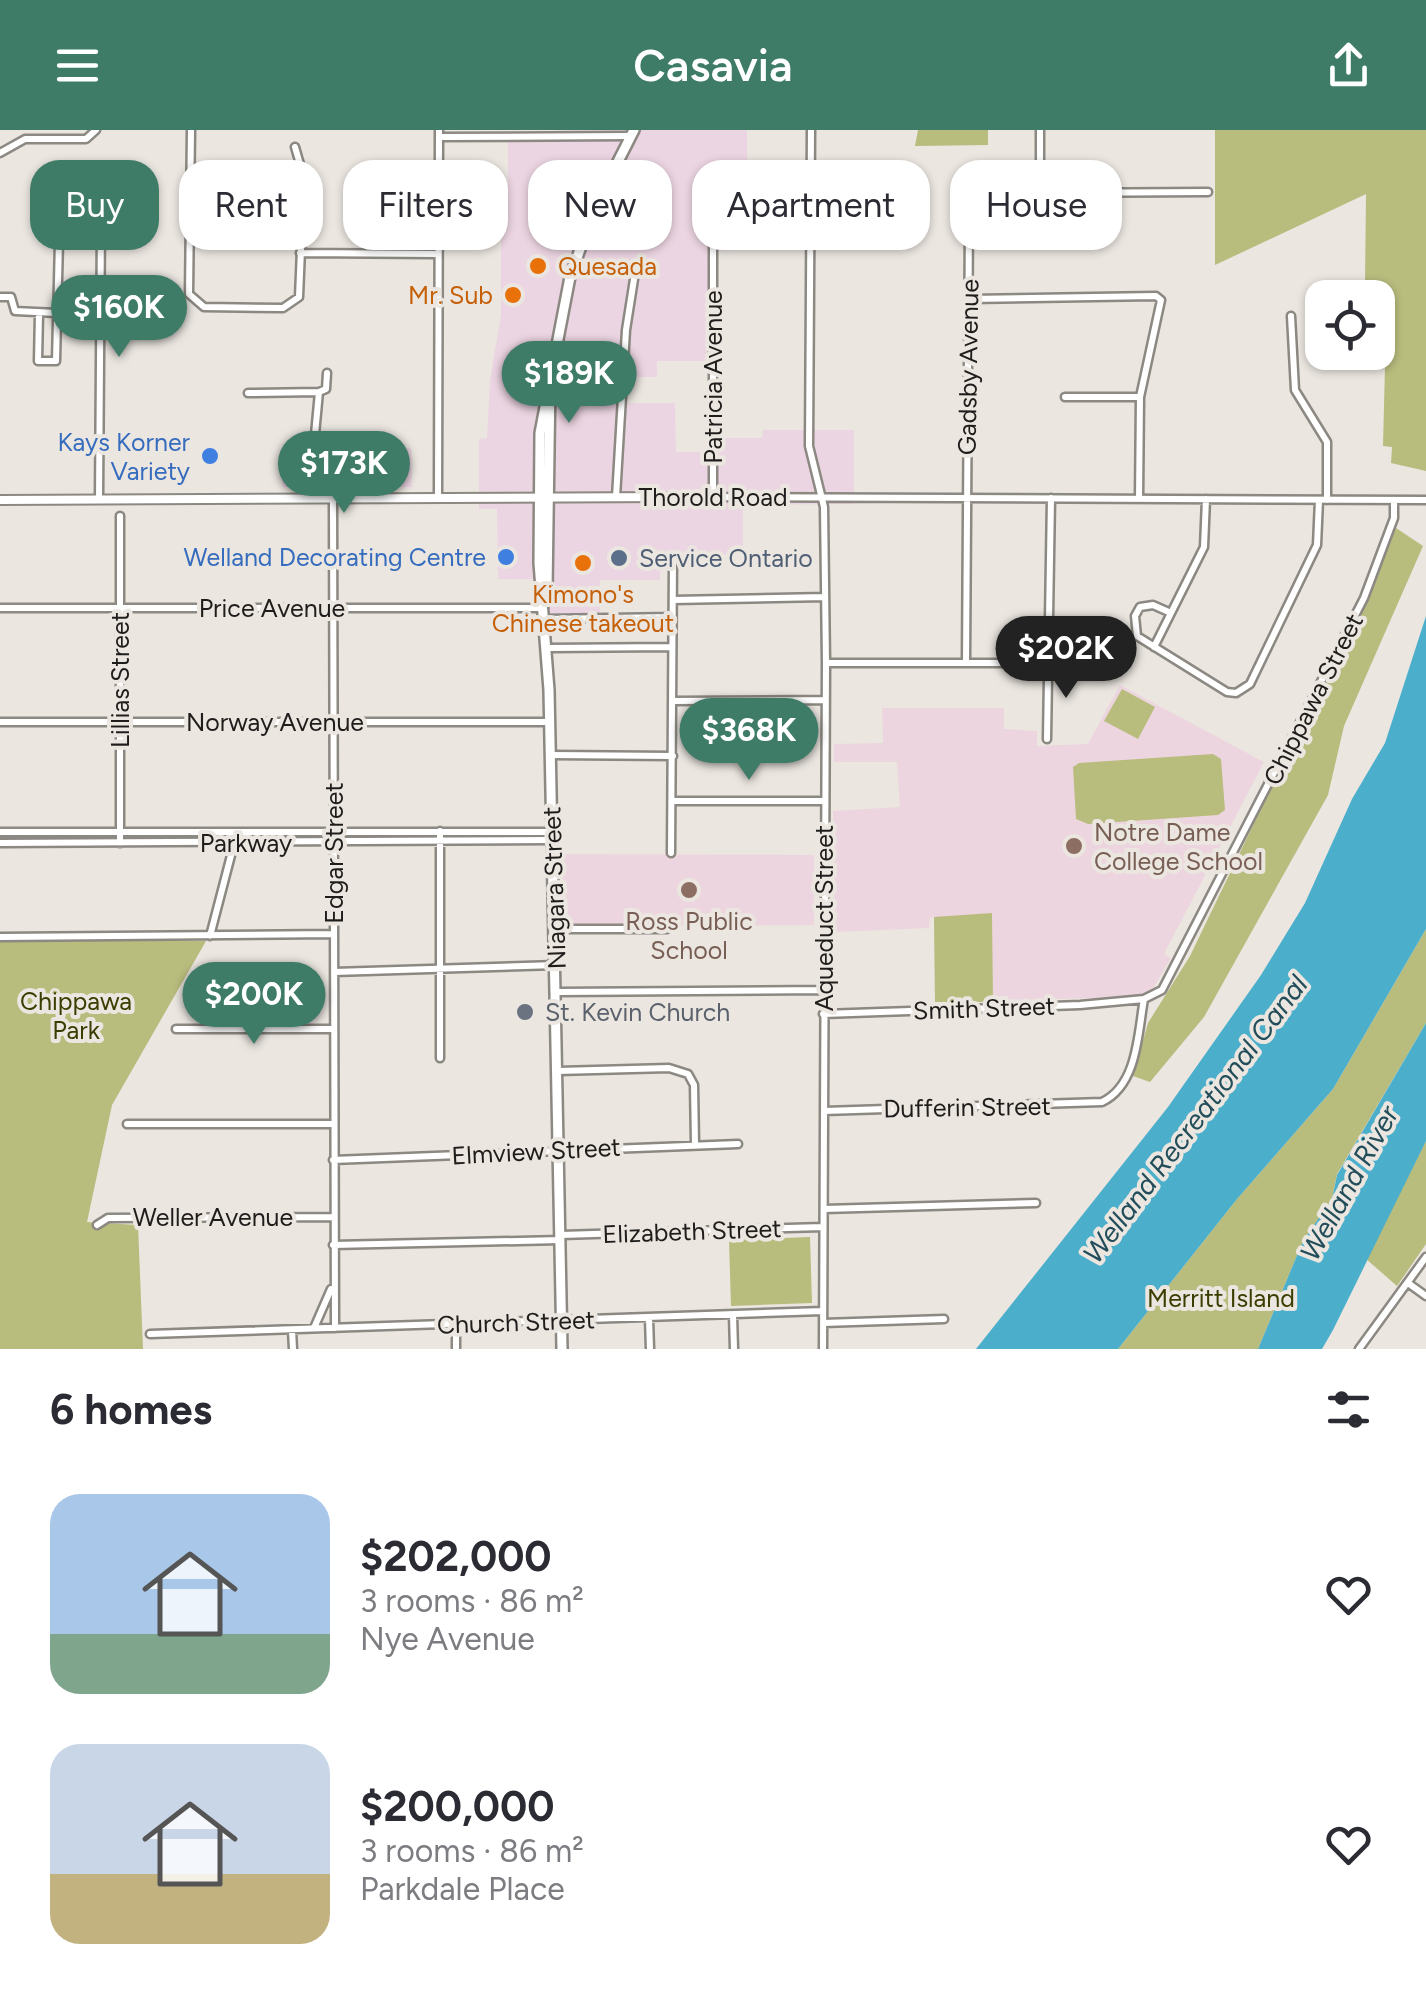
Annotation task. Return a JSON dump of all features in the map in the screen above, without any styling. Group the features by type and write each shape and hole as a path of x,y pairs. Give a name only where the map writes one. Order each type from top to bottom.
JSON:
{"main road":[{"name":"Niagara Street","path":"562,1349 558,992 544,497 549,373 578,249 632,133"}],"street":[{"path":"0,152 19,140 86,139 96,130"},
{"path":"191,130 188,294 193,302 206,308 290,306 299,297 304,178 295,146"},
{"name":"Aqueduct Street","path":"811,130 809,446 824,507 826,663 823,1349"},
{"path":"1040,130 1040,160"},
{"path":"438,497 440,134 632,133"},
{"path":"1122,193 1208,192"},
{"path":"39,314 38,361 56,360 59,250"},
{"path":"100,499 101,250"},
{"name":"Patricia Avenue","path":"713,250 713,497"},
{"name":"Gadsby Avenue","path":"966,662 968,250"},
{"path":"300,253 438,254"},
{"path":"616,498 626,330 635,273"},
{"path":"968,298 1156,296 1162,308 1140,397 1139,498"},
{"path":"0,297 12,297 15,311 56,314"},
{"path":"1171,613 1148,604 1138,609 1136,631 1154,647 1228,692 1236,693 1250,684 1317,545 1328,442 1295,390 1292,316"},
{"path":"248,393 319,392 326,388 327,373"},
{"path":"309,498 319,392"},
{"path":"1065,397 1140,397"},
{"name":"Thorold Road","path":"0,500 820,496 1426,500"},
{"name":"Edgar Street","path":"333,498 335,1328"},
{"path":"1047,739 1051,498"},
{"path":"1154,647 1205,542 1206,499"},
{"name":"Chippawa Street","path":"1144,999 1162,990 1172,973 1336,656 1380,559 1394,518 1394,500"},
{"name":"Lillias Street","path":"120,516 120,843"},
{"path":"671,853 673,560"},
{"path":"674,600 825,597"},
{"name":"Price Avenue","path":"0,608 334,608 672,617"},
{"path":"547,648 672,647"},
{"path":"826,663 1048,663"},
{"path":"673,701 826,700"},
{"name":"Norway Avenue","path":"0,722 550,722"},
{"path":"551,755 672,756"},
{"path":"674,801 824,801"},
{"path":"210,936 235,831"},
{"name":"Parkway","path":"0,832 334,831 552,836"},
{"path":"30,832 31,844"},
{"path":"440,832 440,1058"},
{"name":"Parkway","path":"0,844 440,843 552,836"},
{"path":"556,929 667,929"},
{"path":"0,936 334,934"},
{"path":"334,972 557,965"},
{"path":"558,992 824,990"},
{"name":"Smith Street","path":"823,1014 1144,999"},
{"name":"Dufferin Street","path":"824,1111 1054,1106 1110,1098 1135,1054 1144,999"},
{"path":"176,1030 333,1029"},
{"path":"558,1071 670,1068 692,1078 695,1144"},
{"path":"126,1124 333,1124"},
{"name":"Elmview Street","path":"333,1160 738,1144"},
{"path":"824,1210 1036,1203"},
{"name":"Weller Avenue","path":"97,1224 108,1218 332,1217"},
{"name":"Elizabeth Street","path":"333,1245 823,1227"},
{"path":"1360,1349 1426,1256"},
{"path":"314,1329 333,1283"},
{"path":"1408,1283 1426,1296"},
{"name":"Church Street","path":"150,1334 823,1311"},
{"path":"733,1315 734,1349"},
{"path":"649,1318 650,1349"},
{"path":"823,1323 944,1319"},
{"path":"456,1324 456,1349"},
{"path":"292,1330 293,1349"}],"shaded area":[{"path":"747,130 747,160 692,160 692,250 732,250 718,251 718,361 657,361 657,377 626,377 626,403 675,403 676,452 705,452 706,438 762,438 763,430 854,430 854,504 743,505 743,555 661,555 660,580 600,580 600,618 537,618 533,579 498,579 497,509 479,509 479,439 487,438 490,380 501,315 501,250 508,250 508,133"},
{"path":"320,448 411,448 412,487 282,487 282,455 320,455"},
{"name":"Notre Dame College School","path":"1120,685 1264,762 1164,954 1171,958 1152,990 1134,997 935,1002 934,917 930,918 929,928 834,932 833,811 900,807 897,762 834,762 834,744 883,743 882,708 1004,708 1004,729 1037,731 1037,746 1088,744"},
{"name":"Ross Public School","path":"562,854 814,855 814,925 565,927"}],"green space":[{"path":"918,130 988,130 988,145 915,146"},
{"path":"1215,130 1426,130 1426,471 1391,463 1392,447 1383,446 1385,370 1395,370 1395,280 1365,280 1366,194 1215,265"},
{"path":"1396,528 1423,546 1344,726 1328,795 1204,1017 1150,1082 1133,1076 1148,1023 1190,956"},
{"path":"1122,689 1155,707 1138,739 1104,721"},
{"path":"1213,754 1221,759 1225,810 1218,815 1088,824 1076,819 1073,767 1079,763"},
{"path":"992,913 993,1002 935,1002 934,917"},
{"name":"Merritt Island","path":"1426,929 1426,1023 1337,1174 1332,1199 1303,1241 1258,1349 1118,1349 1237,1199 1333,1089"},
{"name":"Chippawa Park","path":"0,941 206,941 112,1105 87,1222 138,1225 143,1349 0,1349"},
{"path":"1426,1141 1426,1244 1397,1286 1365,1258"},
{"path":"810,1237 812,1303 731,1306 729,1240"}],"water":[{"name":"Welland Recreational Canal","path":"1426,616 1426,929 1333,1089 1237,1199 1118,1349 976,1349 1168,1107 1261,975 1305,903 1352,799 1385,743"},
{"name":"Welland River","path":"1426,1023 1426,1141 1333,1330 1322,1349 1258,1349 1303,1241 1332,1199 1337,1175"}],"place":[{"name":"Quesada","path":"538,266"},
{"name":"Mr. Sub","path":"513,295"},
{"name":"Kays Korner Variety","path":"210,456"},
{"name":"Welland Decorating Centre","path":"506,557"},
{"name":"Service Ontario","path":"619,558"},
{"name":"Kimono's Chinese takeout","path":"583,563"},
{"name":"Notre Dame College School","path":"1074,846"},
{"name":"Ross Public School","path":"689,890"},
{"name":"St. Kevin Church","path":"525,1012"}]}
